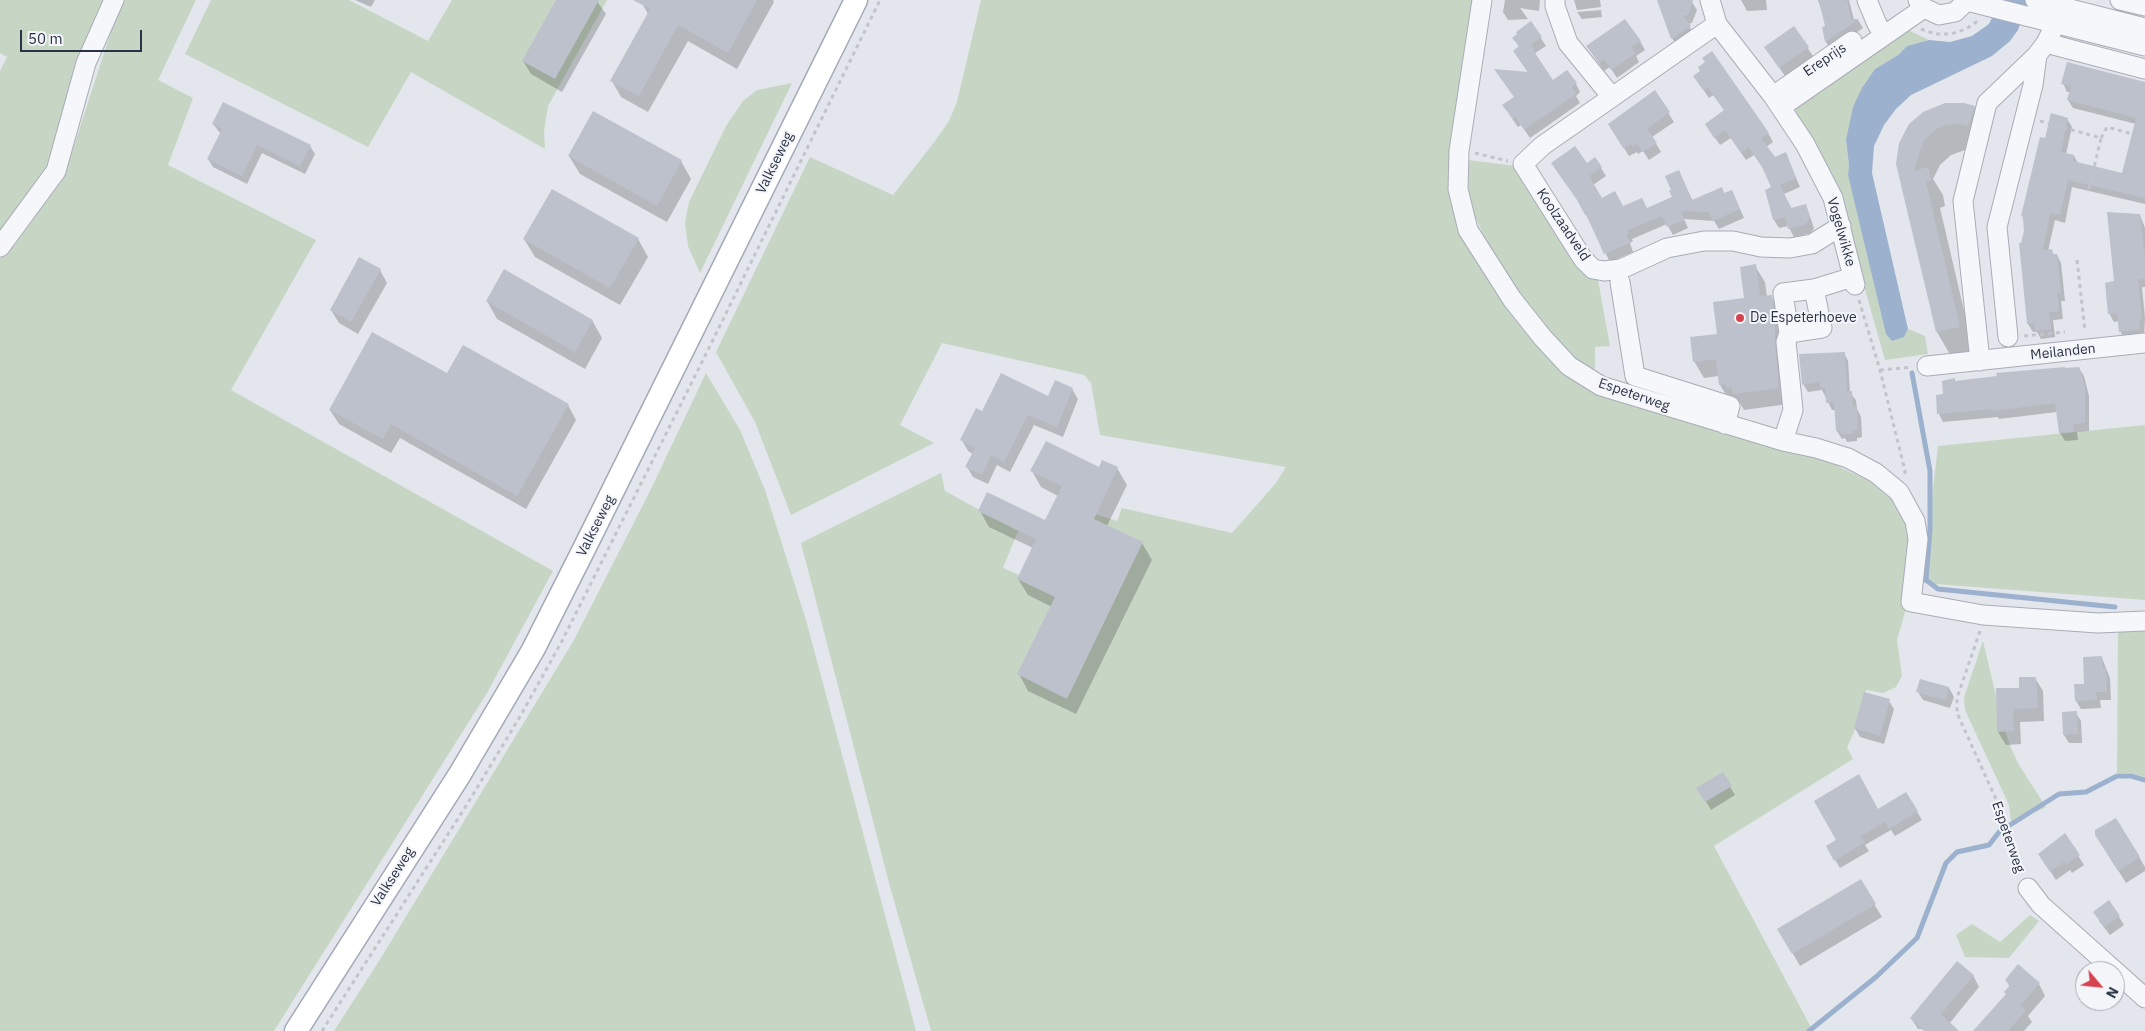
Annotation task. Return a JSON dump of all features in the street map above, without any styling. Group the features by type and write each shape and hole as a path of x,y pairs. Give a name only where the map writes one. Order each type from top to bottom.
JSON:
{"main road":[{"name":"Valkseweg","path":"296,1031 460,774 533,650 586,547 856,0"}],"street":[{"path":"0,247 56,171 86,62 114,0"},
{"name":"Espeterweg","path":"1482,0 1458,172 1458,189 1468,230 1512,299 1543,338 1569,366 1601,386 1783,441 1816,448 1848,458 1876,473 1898,492 1915,521 1918,540 1911,602 1983,615 2098,623 2145,621"},
{"path":"1555,0 1555,6 1568,43 1612,98"},
{"name":"Vogelwikke","path":"1710,0 1717,24 1777,101 1813,160 1832,198 1841,226 1854,281"},
{"path":"1867,0 1881,30"},
{"path":"2120,0 2145,6"},
{"path":"1918,3 1939,15 1948,15 1955,12 1968,1 1996,8 2037,7 2059,10 2145,28"},
{"name":"Ereprijs","path":"1777,101 1918,3"},
{"path":"2059,10 2145,46"},
{"path":"2008,337 1997,227 2042,49 2059,10"},
{"path":"1523,164 1542,146 1717,24"},
{"path":"2042,49 2145,69"},
{"path":"1980,361 1963,201 1987,103 2042,49"},
{"path":"1998,91 2010,93 2018,98 2026,113"},
{"name":"Koolzaadveld","path":"1523,164 1583,259 1593,269 1604,271 1621,269 1667,248 1704,241 1733,241 1761,247 1790,248 1812,244 1841,226"},
{"path":"1966,226 1997,227"},
{"path":"1783,441 1793,410 1786,342 1789,333 1783,293 1854,281"},
{"path":"1620,282 1636,376 1730,406 1725,424"},
{"path":"1789,333 1822,328 1814,288"},
{"name":"Meilanden","path":"1927,366 2145,343"},
{"name":"Espeterweg","path":"2028,888 2041,905 2104,961"},
{"name":"Espeterweg","path":"2125,980 2145,998"}],"path":[{"path":"2026,113 2101,138"},
{"path":"2088,192 2101,138 2107,127 2132,134"},
{"path":"1471,152 1523,164"},
{"path":"2077,260 2085,331"},
{"name":"Vogelwikke","path":"1854,281 1880,370 1905,471 1904,482 1898,492"},
{"path":"1880,370 1927,366"},
{"name":"Espeterweg","path":"1983,615 1957,698 1957,713 2000,808 2013,859 2028,888"}],"green space":[{"path":"0,0 104,0 53,164 0,236 0,71 7,57 0,53"},
{"path":"124,0 196,0 158,80 193,98 168,165 316,240 231,390 553,571 487,693 274,1031 0,1031 0,254 58,177 71,155 116,16"},
{"path":"211,0 349,0 428,41 452,0 607,0 548,106 544,132 545,149 411,72 368,147 185,54"},
{"path":"981,0 1477,0 1457,207 1571,372 1815,455 1871,482 1902,508 1911,550 1911,568 1905,612 1897,640 1902,676 1896,687 1883,693 1866,690 1857,726 1847,747 1853,759 1714,846 1813,1031 931,1031 889,883 801,543 941,473 945,491 1018,531 1003,568 1057,591 1092,513 1117,521 1122,508 1232,533 1276,483 1286,467 1100,435 1091,383 1084,375 942,343 900,425 934,443 791,515 755,422 716,352 810,157 893,195 935,141 949,121 957,102"},
{"path":"1908,30 1929,40 1907,46 1898,55 1875,69 1846,140 1849,165 1848,175 1904,337 1908,329 1925,336 1928,354 1885,360 1832,173 1796,118 1796,108 1802,99"},
{"path":"792,83 700,273 688,246 685,223 689,202 726,126 743,101 757,90"},
{"path":"1468,160 1516,166 1598,280 1610,346 1595,347 1595,368 1592,371 1579,363 1556,341 1528,305 1490,249 1473,212 1469,195"},
{"path":"706,373 740,430 765,490 806,620 916,1031 334,1031 379,961 574,640 650,491"},
{"path":"2145,425 2145,600 1922,583 1938,446"},
{"path":"2145,629 2145,777 2131,773 2117,773 2118,632"},
{"path":"1983,641 2003,725 2011,748 2019,765 2046,807 2011,823 2009,805 1965,710 1964,697"},
{"path":"2030,915 2039,921 2009,958 1965,957 1956,935 1972,924 2000,942"}],"water":[{"path":"2001,0 2027,0 2018,30 2010,41 1992,56 1911,95 1896,109 1884,125 1874,146 1872,173 1908,329 1904,337 1892,341 1886,334 1848,175 1849,165 1846,140 1853,107 1862,88 1875,69 1898,55 1907,46 1929,40 1950,42 1972,36 1989,24"}],"building":[{"path":"556,0 599,0 555,79 522,61"},
{"path":"633,0 757,0 728,53 678,25 639,96 610,81 650,9"},
{"path":"1657,0 1693,0 1688,15 1683,16 1691,26 1671,39"},
{"path":"1819,0 1847,0 1851,19 1859,19 1825,42 1822,27 1825,26"},
{"path":"1625,19 1641,41 1631,47 1636,53 1611,70 1604,59 1599,63 1586,46"},
{"path":"1531,21 1542,37 1531,45 1553,80 1567,70 1577,83 1572,87 1576,94 1524,130 1516,117 1513,119 1502,105 1514,97 1494,69 1528,72 1513,51 1519,46 1512,38 1517,34 1516,32"},
{"path":"1794,26 1809,47 1779,68 1764,47"},
{"path":"1712,51 1769,133 1761,138 1775,157 1786,152 1796,178 1780,185 1791,208 1806,204 1810,218 1806,224 1788,229 1785,217 1773,220 1765,190 1771,187 1762,167 1749,147 1741,153 1725,130 1714,138 1705,124 1724,110 1708,87 1703,90 1693,76 1700,71 1698,67 1705,62 1702,58"},
{"path":"2067,62 2145,82 2145,198 2068,180 2060,215 2050,213 2043,250 2052,249 2053,254 2057,254 2061,293 2057,293 2059,311 2049,312 2051,329 2035,331 2034,323 2027,324 2019,243 2021,243 2024,231 2023,216 2021,216 2040,137 2045,138 2051,113 2068,118 2061,152 2074,155 2073,161 2122,173 2136,118 2067,100 2071,86 2061,84"},
{"path":"1655,90 1670,112 1647,129 1657,143 1643,152 1637,144 1633,147 1631,144 1623,148 1608,124"},
{"path":"223,102 311,145 300,166 257,145 242,176 207,159 222,129 212,124"},
{"path":"1945,103 1964,103 1975,106 1968,126 1960,124 1947,125 1936,129 1925,139 1914,171 1928,167 1931,180 1926,182 1960,327 1936,332 1896,164 1899,143 1909,124 1923,112"},
{"path":"593,111 682,160 657,206 568,156"},
{"path":"1575,146 1587,163 1595,157 1602,167 1589,176 1602,198 1615,191 1623,206 1642,198 1647,208 1672,197 1665,176 1679,170 1692,200 1722,187 1724,193 1732,190 1740,209 1713,221 1709,212 1681,211 1684,220 1667,227 1662,216 1628,230 1629,233 1626,234 1630,243 1604,254 1586,214 1551,163"},
{"path":"552,189 639,238 610,288 523,239"},
{"path":"2107,212 2140,214 2145,257 2145,279 2138,279 2142,320 2139,320 2140,329 2119,332 2117,313 2108,314 2105,283 2114,281"},
{"path":"359,257 381,269 351,322 330,310"},
{"path":"1756,264 1760,296 1772,295 1776,325 1775,343 1779,388 1733,394 1732,387 1726,388 1726,384 1719,385 1716,359 1693,362 1690,337 1717,334 1713,302 1744,298 1740,267"},
{"path":"504,269 593,320 575,352 486,301"},
{"path":"372,332 447,373 463,345 569,404 517,496 391,424 383,439 329,410"},
{"path":"1845,352 1847,391 1852,391 1853,407 1857,407 1858,430 1853,430 1853,434 1841,434 1841,431 1836,431 1834,402 1826,403 1825,387 1820,388 1820,382 1802,385 1799,354"},
{"path":"2079,367 2085,386 2085,423 2073,424 2074,432 2059,433 2055,403 1993,411 1993,409 1937,414 1936,395 1943,394 1942,381 1955,378 1955,381 1997,376 1996,373"},
{"path":"1001,373 1048,396 1055,380 1073,388 1057,427 1028,415 1004,462 991,455 982,475 965,467 975,448 960,440 976,408 982,411"},
{"path":"1046,441 1099,467 1102,460 1118,467 1094,519 1143,542 1067,699 1017,674 1055,597 1017,579 1036,539 978,511 987,492 1045,520 1062,486 1030,471"},
{"path":"2102,656 2103,669 2106,668 2107,692 2096,692 2097,700 2075,701 2074,684 2084,684 2083,657"},
{"path":"2019,677 2036,677 2038,708 2013,709 2014,731 1997,732 1996,688 2019,688"},
{"path":"1920,679 1949,687 1946,700 1916,692"},
{"path":"1864,692 1890,699 1880,736 1854,728"},
{"path":"2077,711 2078,734 2063,735 2062,712"},
{"path":"1723,772 1732,786 1705,802 1696,788"},
{"path":"1859,774 1878,809 1906,792 1918,811 1889,829 1885,822 1861,836 1865,842 1834,861 1826,846 1836,840 1814,801"},
{"path":"2116,818 2140,857 2118,871 2095,835 2095,830"},
{"path":"2065,833 2080,855 2066,865 2064,862 2050,872 2038,854"},
{"path":"1861,879 1876,904 1792,954 1777,929"},
{"path":"2109,900 2120,916 2104,927 2093,912"},
{"path":"1957,961 1974,975 1941,1014 1959,1031 1924,1031 1910,1018"},
{"path":"2018,964 2040,983 2021,1005 2026,1010 2008,1031 1973,1031 2006,994 2004,992 2010,985 2005,980"}],"waterway":[{"path":"1912,373 1930,471 1930,529 1926,580 1938,589 2115,607"},
{"path":"2010,825 2059,794 2086,792 2117,776 2131,776 2145,780"},
{"path":"1809,1031 1876,977 1917,938 1946,863 1957,852 1989,845 2000,831"}],"place":[{"name":"De Espeterhoeve","path":"1740,318"}]}
